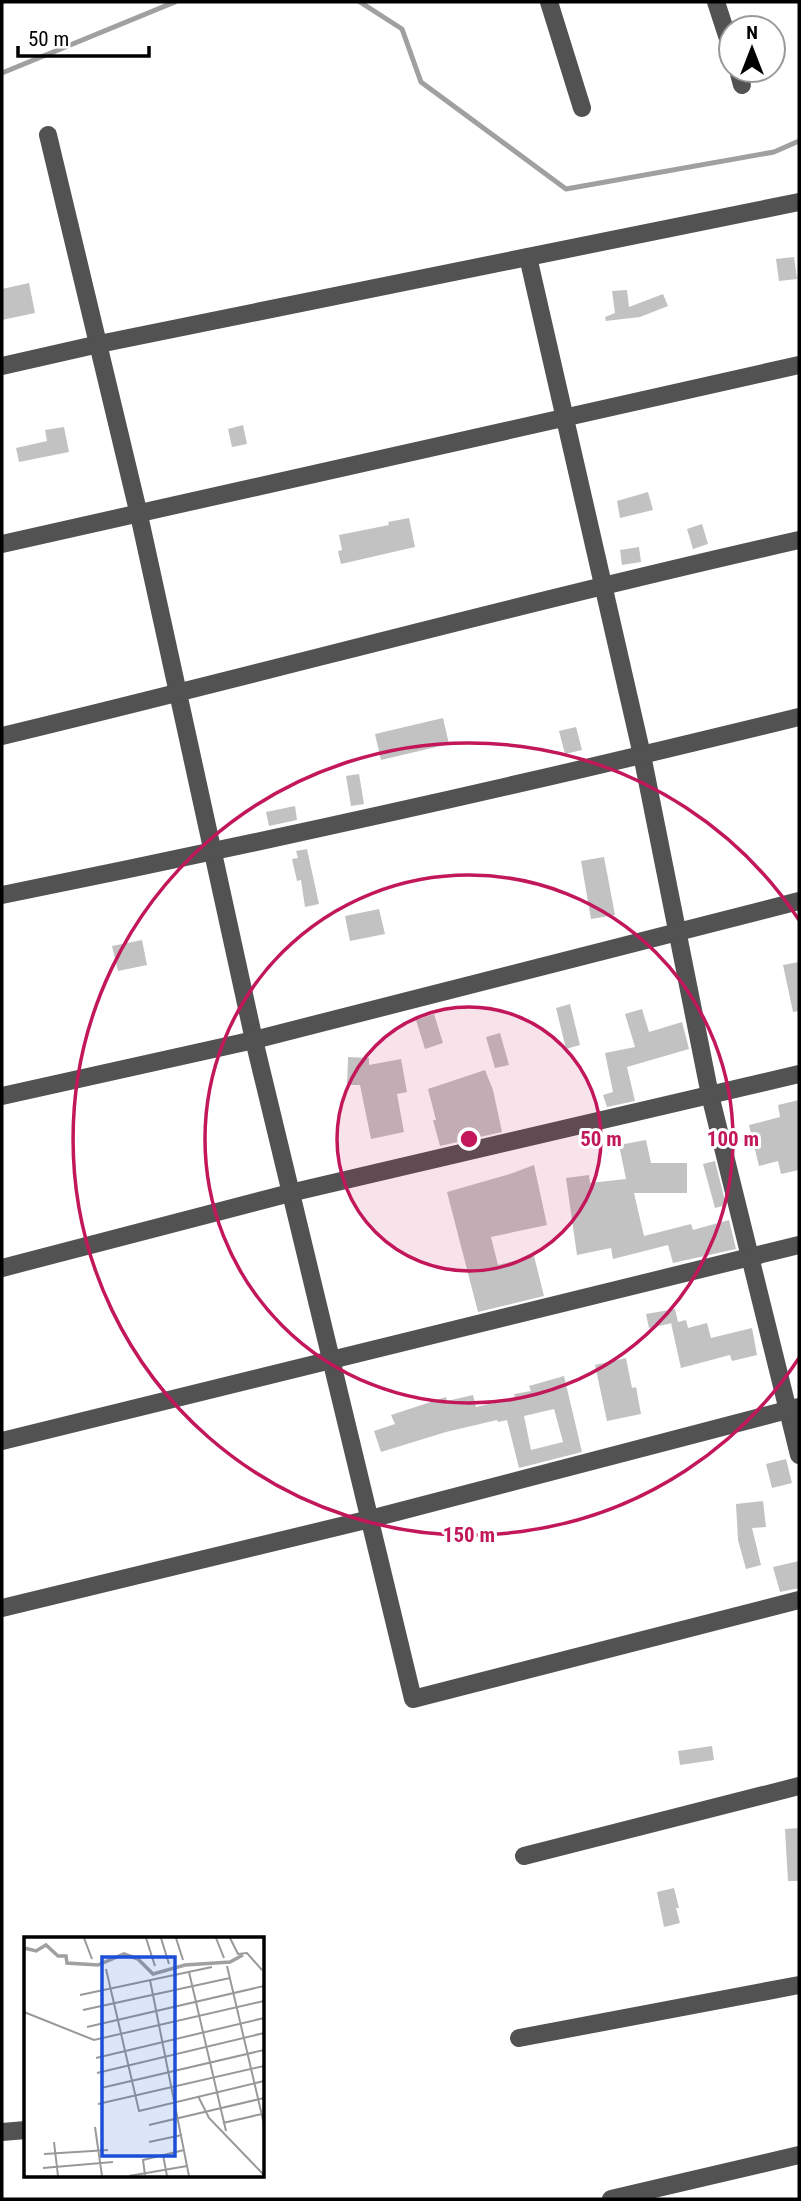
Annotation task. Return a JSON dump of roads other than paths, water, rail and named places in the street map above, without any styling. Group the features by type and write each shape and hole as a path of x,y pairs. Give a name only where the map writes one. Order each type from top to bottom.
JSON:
{"street":[{"path":"549,2 582,108"},
{"path":"48,135 139,515 254,1040 413,1699 799,1600"},
{"path":"2,366 799,202"},
{"path":"528,257 642,755 710,1095 749,1256 794,1408 799,1455"},
{"path":"2,544 799,365"},
{"path":"2,736 604,585 799,540"},
{"path":"2,895 213,852 799,717"},
{"path":"2,1096 254,1040 799,901"},
{"path":"2,1268 290,1193 799,1074"},
{"path":"2,1441 799,1245"},
{"path":"2,1608 370,1519 794,1408"},
{"path":"524,1856 799,1786"},
{"path":"519,2038 799,1984"},
{"path":"2,2132 24,2130"},
{"path":"611,2199 672,2192 799,2155"}],"waterway":[{"path":"2,73 175,2"},
{"path":"360,2 402,29 421,82 566,189 774,152 799,141"}]}
